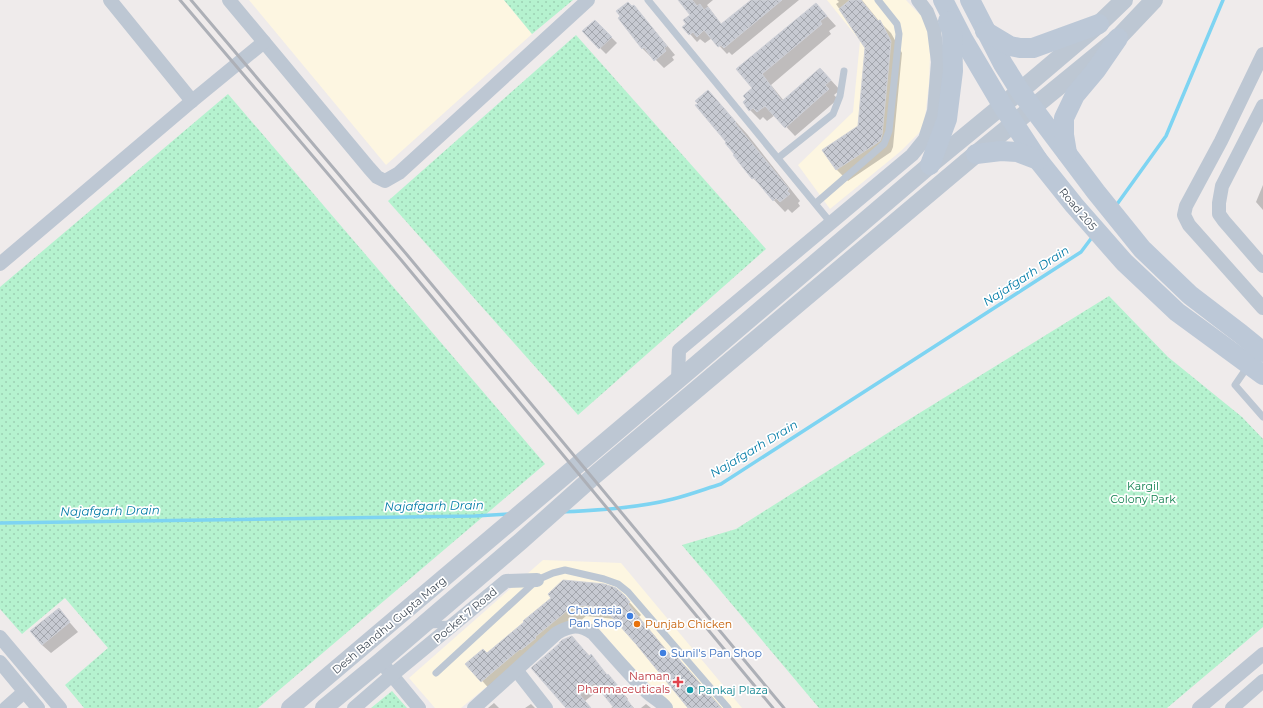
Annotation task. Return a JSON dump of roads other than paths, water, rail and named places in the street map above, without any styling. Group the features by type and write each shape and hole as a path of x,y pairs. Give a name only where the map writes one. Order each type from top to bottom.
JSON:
{"main road":[{"name":"Road 205","path":"942,0 963,40 1002,105 1038,160 1074,205 1124,262 1177,312 1258,364"},
{"path":"930,165 947,119 953,71 952,32 942,0"},
{"path":"976,4 986,31 1003,64 1020,91 1032,109 1096,192 1142,249 1190,295 1241,334 1258,364"},
{"path":"986,31 1010,46 1033,48 1099,24"},
{"path":"1068,154 1064,135 1064,118 1075,95 1096,70 1118,38"},
{"path":"976,154 1001,151 1017,152 1038,160"}],"street":[{"path":"110,0 192,101"},
{"path":"229,0 369,168 377,177 385,181 399,173 588,0"},
{"path":"678,380 678,350 912,155 925,140 934,111 938,62 934,30 927,12 918,0"},
{"name":"Desh Bandhu Gupta Marg","path":"290,708 930,165 1099,24 1124,0"},
{"name":"Desh Bandhu Gupta Marg","path":"324,708 521,541 594,475 976,154 1118,38 1154,0"},
{"path":"0,264 264,42"},
{"path":"1263,54 1221,141 1186,206 1184,215 1189,225 1263,308"},
{"path":"1263,106 1222,186 1218,203 1219,214 1263,266"},
{"name":"Pocket 7 Road","path":"354,708 506,581 537,580"},
{"path":"474,708 517,671 557,633 567,627 577,626 585,628 593,633 647,693 662,703 666,708"},
{"path":"0,637 60,708"},
{"path":"1199,708 1263,654"},
{"path":"381,661 419,708"},
{"path":"0,662 29,702 5,708 0,704"},
{"path":"1232,708 1263,682 1249,666"},
{"path":"517,671 546,708"}],"lane":[{"path":"648,0 831,223"},
{"path":"816,203 884,144 888,131 899,34 896,24 878,0"},
{"path":"778,158 833,114 840,96 844,71"},
{"path":"1258,364 1235,385 1263,417"},
{"name":"Pocket 7 Road","path":"537,580 553,573 565,570 604,579 618,584 638,602 728,708"},
{"path":"436,672 537,580"},
{"path":"423,625 454,624"}],"waterway":[{"name":"Najafgarh Drain","path":"1115,207 1166,136 1223,0"},
{"name":"Najafgarh Drain","path":"563,512 646,505 721,484 1081,252 1093,236"},
{"name":"Najafgarh Drain","path":"0,523 475,516 509,514"}],"railway":[{"path":"180,0 402,261 773,708"},
{"path":"191,0 408,256 784,708"}],"place":[{"name":"Chaurasia Pan Shop","path":"630,616"},
{"name":"Punjab Chicken","path":"637,624"},
{"name":"Sunil's Pan Shop","path":"663,653"},
{"name":"Naman Pharmaceuticals","path":"678,682"},
{"name":"Pankaj Plaza","path":"690,690"}],"park label":[{"name":"Kargil Colony Park","path":"1143,492"}]}
